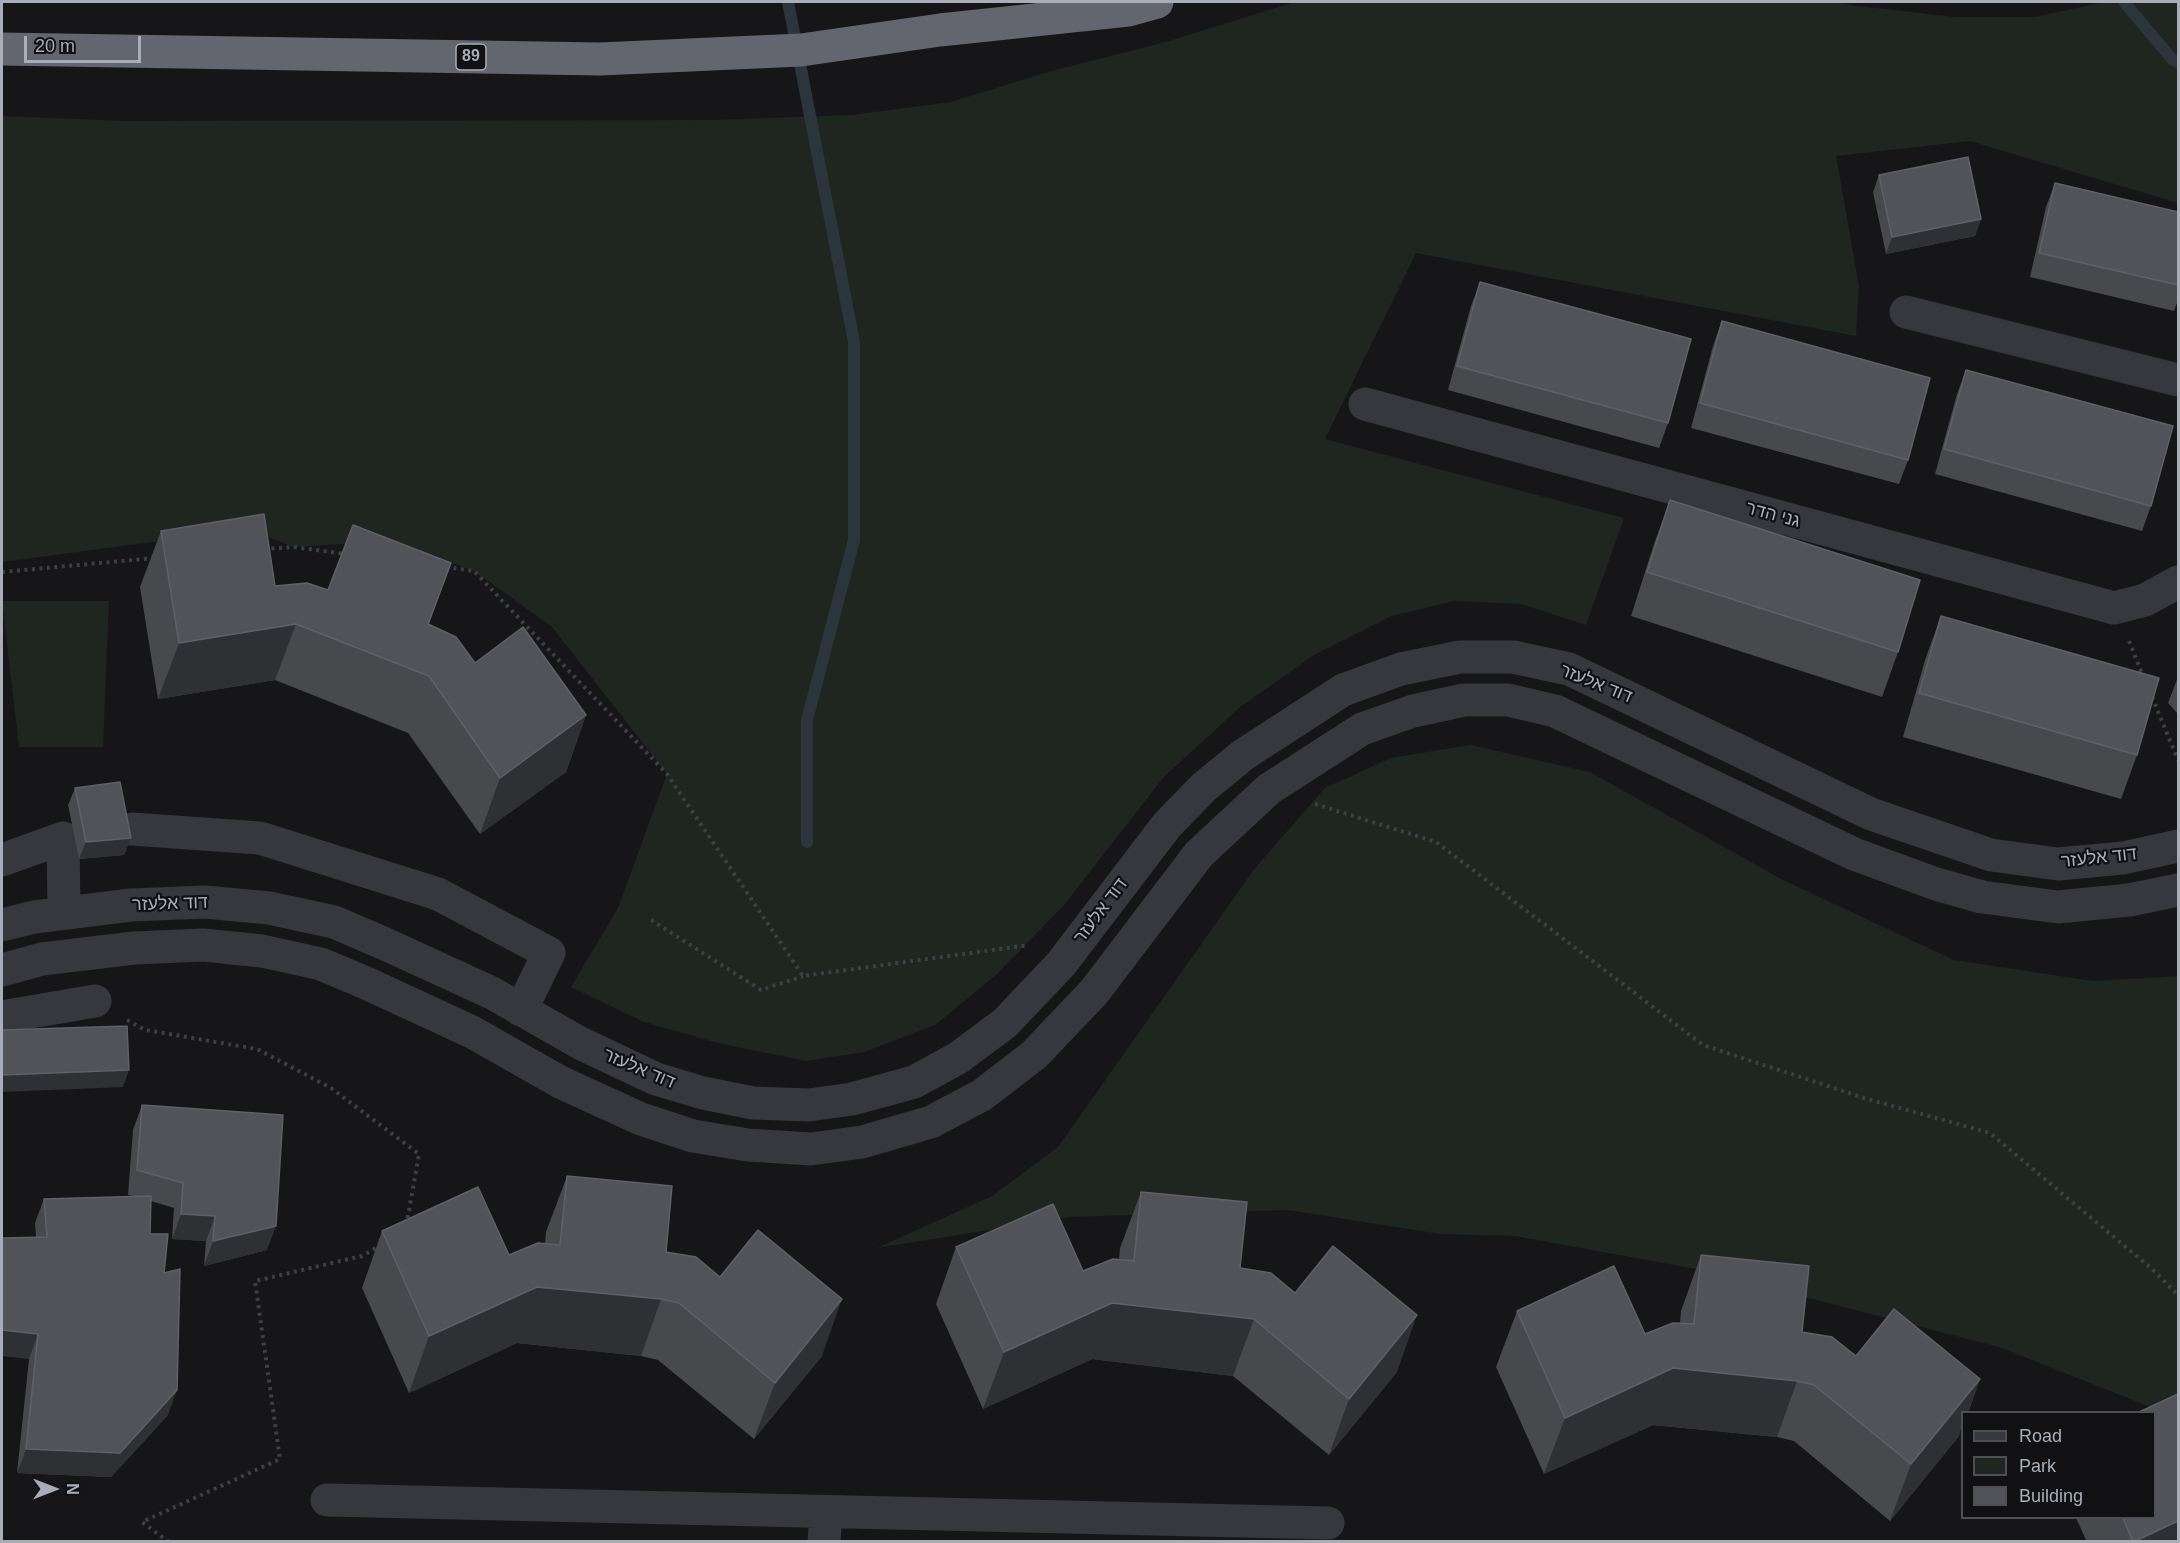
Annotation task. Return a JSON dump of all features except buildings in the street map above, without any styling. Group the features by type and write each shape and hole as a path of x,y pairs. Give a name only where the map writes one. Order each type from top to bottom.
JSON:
{"highway":[{"name":"89","path":"940,30 1004,2"},
{"name":"89","path":"2,49 600,59 801,50 940,30 1128,10 1157,2"}],"street":[{"path":"1906,312 2178,381"},
{"name":"גני הדר","path":"1365,404 2114,608 2145,600 2178,582"},
{"name":"דוד אלעזר","path":"2,925 34,917 131,905 205,902 269,908 334,922 481,988 580,1043 656,1079 703,1093 753,1103 809,1105 852,1099 914,1082 958,1058 1005,1023 1061,964 1167,825 1204,787 1243,755 1343,690 1401,669 1460,657 1513,657 1569,669 1870,814 1991,855 2058,864 2123,858 2178,846"},
{"path":"2,970 42,959 134,948 203,945 262,951 321,964 366,983 472,1032 560,1082 641,1119 693,1136 748,1145 811,1149 862,1142 931,1122 981,1095 1034,1055 1094,992 1199,854 1234,819 1269,789 1362,729 1413,711 1464,700 1508,700 1555,711 1587,724 1854,854 1936,884 1982,897 2058,907 2129,900 2178,890"},
{"path":"132,830 260,838 438,894 549,952 521,1010"},
{"path":"2,860 63,838 64,913"},
{"path":"2,1017 95,1001"},
{"path":"327,1500 825,1527 1328,1523"}],"path":[{"path":"258,550 293,546 350,554"},
{"path":"2,572 162,558"},
{"path":"440,567 474,571 667,774 803,976"},
{"path":"2114,608 2146,684"},
{"path":"2151,695 2178,760"},
{"path":"1269,789 1436,842 1703,1045 1864,1098 1990,1133 2152,1269 2178,1295"},
{"path":"651,920 761,990 803,976 1026,943 1061,964"},
{"path":"145,1030 257,1049 331,1088 419,1154 405,1232"},
{"path":"170,1542 142,1522 280,1459 255,1281 362,1256 388,1242"}],"green space":[{"path":"1295,2 1839,2 1955,17 2035,17 2104,2 2178,2 2178,203 1970,141 1836,156 1859,286 1856,336 1416,253 1325,439 1624,518 1586,625 1521,604 1454,601 1392,616 1316,654 1240,707 1163,778 1064,905 996,975 935,1025 864,1052 806,1061 718,1043 644,1022 571,987 618,908 667,774 552,627 474,571 391,541 293,547 250,529 2,562 2,116 125,121 714,120 852,115 951,102 1048,72 1169,41"},
{"path":"2,601 109,601 103,747 19,747"},
{"path":"1470,745 1590,772 1783,880 1954,960 2093,981 2178,976 2178,1412 2153,1408 1999,1347 1696,1269 1515,1236 1440,1234 1288,1210 1070,1217 877,1248 992,1196 1058,1147 1255,868 1325,788 1391,758"}],"waterway":[{"path":"788,2 854,342 854,540 807,720 807,842"},
{"path":"2124,2 2172,59 2178,62"}]}
